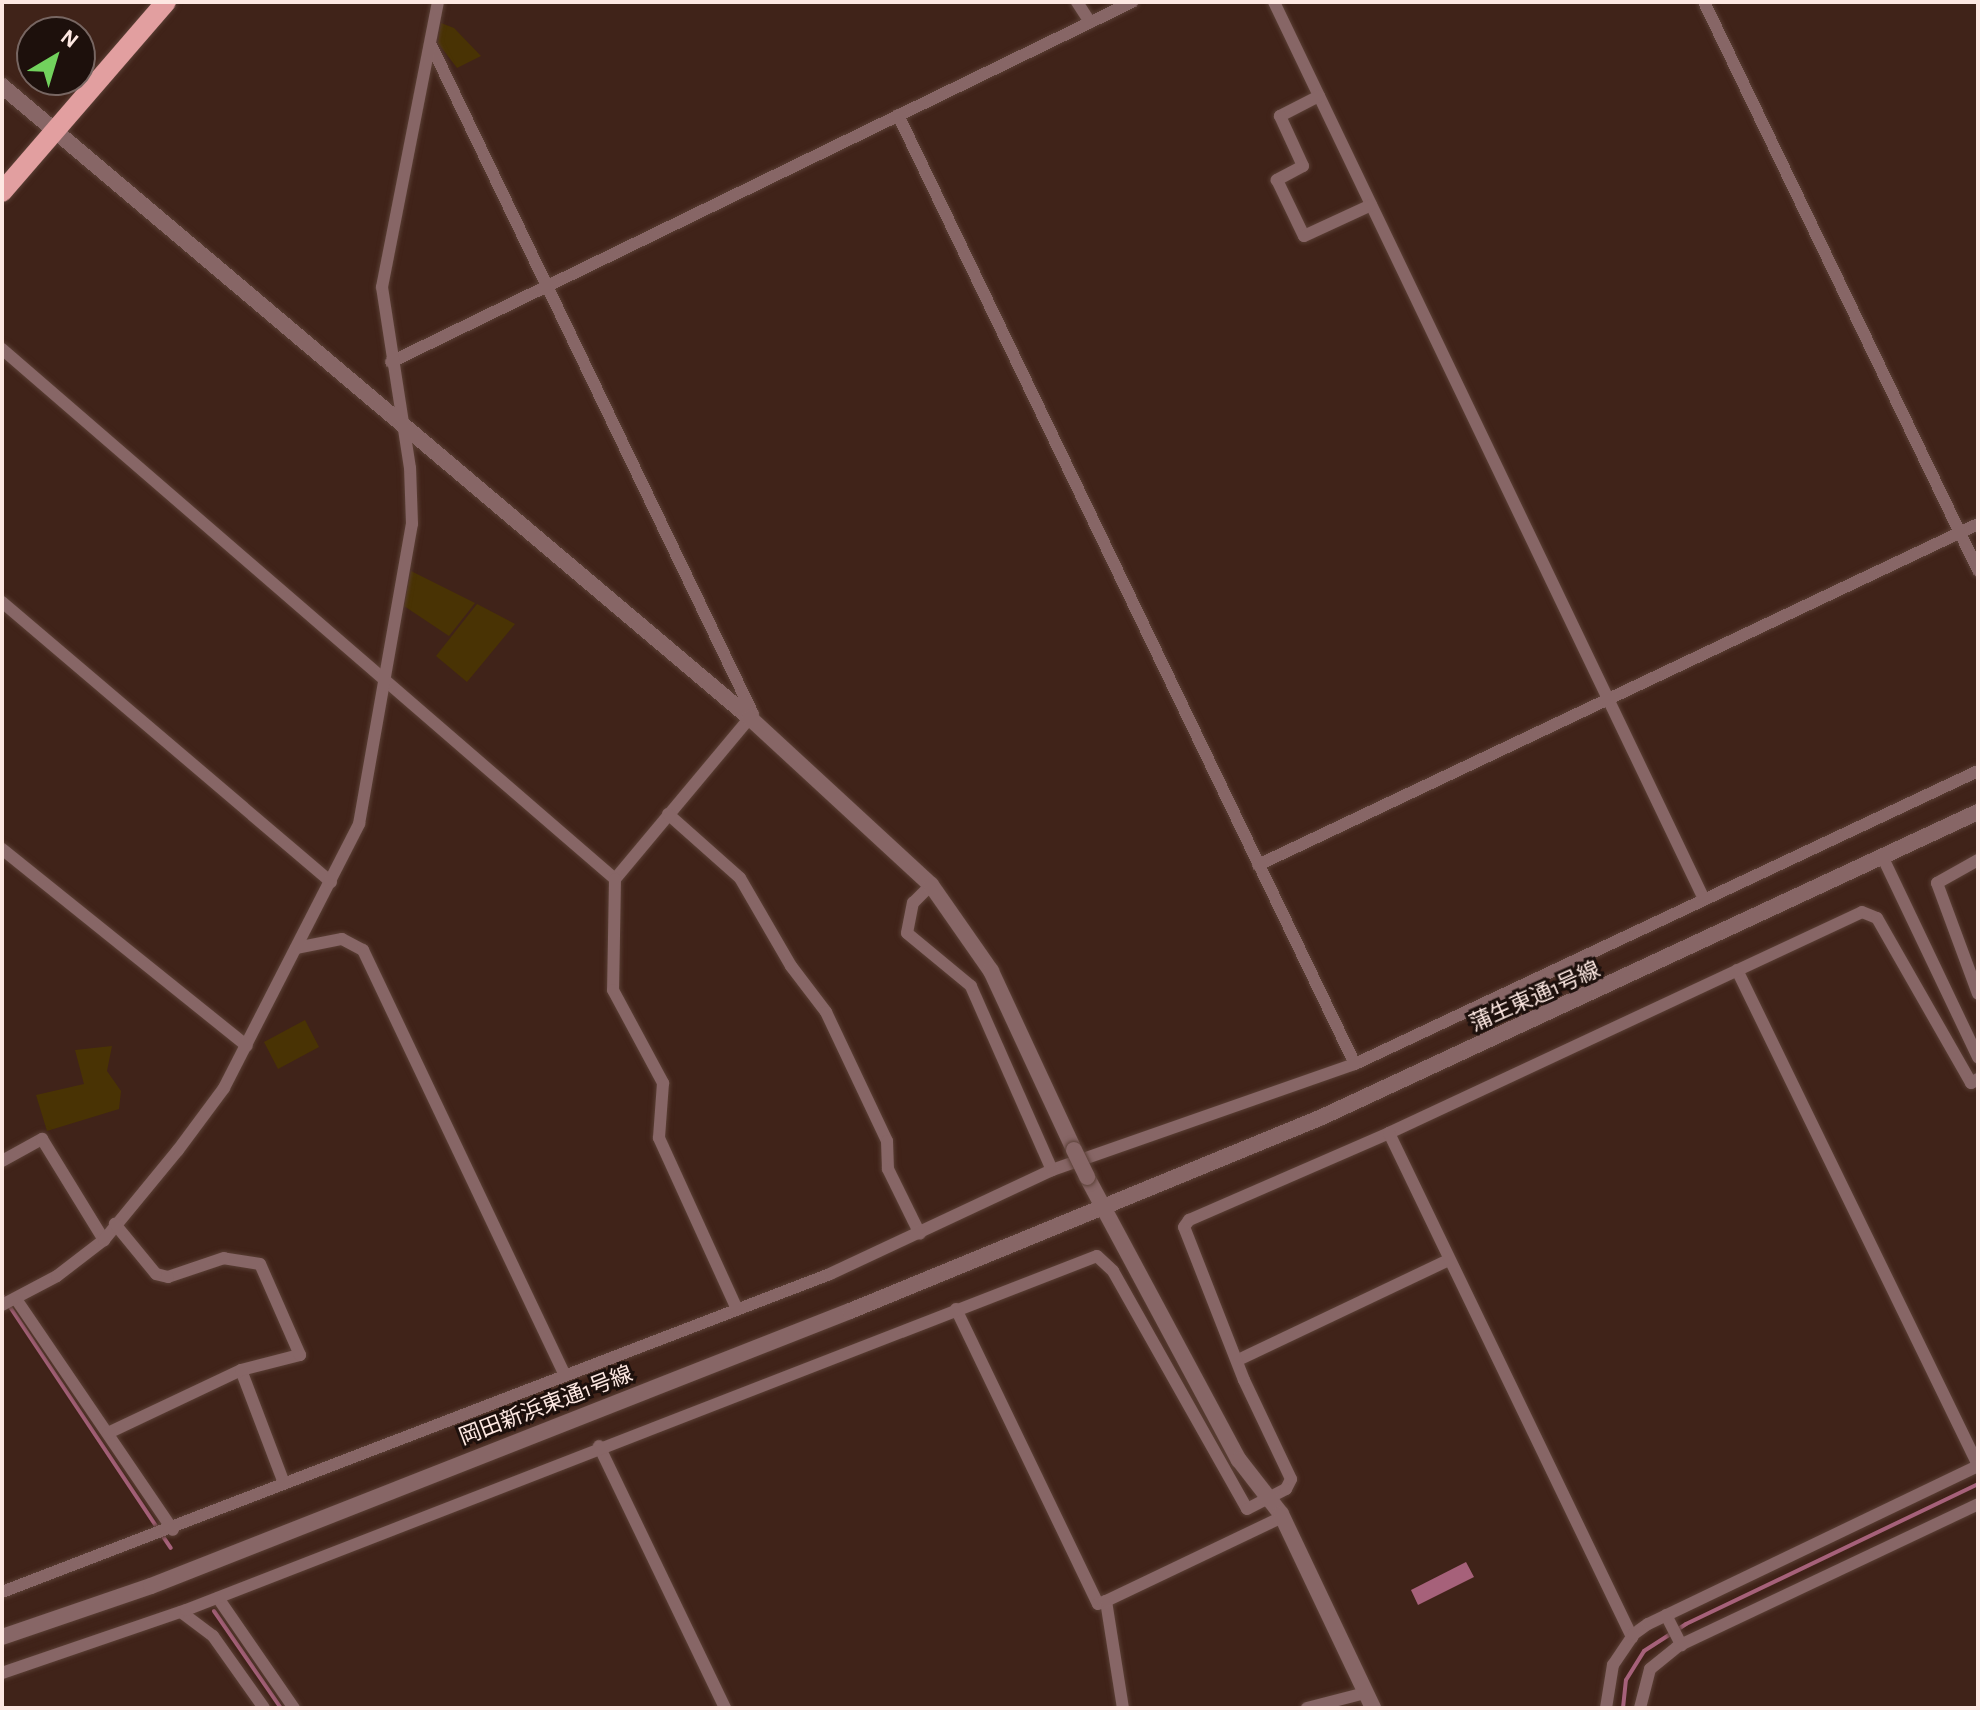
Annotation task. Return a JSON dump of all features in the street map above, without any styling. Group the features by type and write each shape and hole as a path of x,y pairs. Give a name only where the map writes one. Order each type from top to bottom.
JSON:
{"main road":[{"path":"2,192 166,2"}],"street":[{"path":"165,1533 108,1433 10,1302 104,1240 197,1125 247,1046 331,882 369,793 384,678 412,524 410,468 391,362 382,287 438,2"},
{"path":"1077,2 1090,22"},
{"path":"391,362 547,283 1132,2"},
{"path":"1274,2 1704,899"},
{"path":"1704,2 1978,570"},
{"path":"431,45 753,714 615,879 613,990 663,1083 659,1138 737,1309"},
{"path":"2,86 750,718 931,885 991,971 1087,1177 1239,1460 1282,1517 1369,1700 1307,1708"},
{"path":"1319,96 1280,116 1303,166 1277,180 1283,194 1304,236 1371,205"},
{"path":"898,115 1355,1064"},
{"path":"2,349 615,879"},
{"path":"1258,865 1978,524"},
{"path":"2,602 331,882"},
{"path":"2,1592 165,1533 284,1483 737,1309 920,1234 1052,1170 1355,1064 1978,771"},
{"name":"蒲生東通1号線","path":"1103,1207 1322,1117 1978,812"},
{"path":"668,814 740,878 791,966 826,1012 887,1141 888,1169 920,1234"},
{"path":"2,849 247,1046"},
{"path":"1883,858 1978,1057"},
{"path":"1978,860 1937,883 1978,994"},
{"path":"931,885 913,903 907,933 971,986 1052,1170"},
{"path":"2,1673 218,1598 599,1446 1090,1258 1105,1261 1247,1509 1286,1489 1291,1479 1187,1236 1189,1220 1389,1133 1869,911 1971,1083 1978,1079"},
{"path":"296,948 342,939 363,950 565,1376"},
{"path":"1606,1708 1613,1665 1632,1637 1978,1466 1737,970"},
{"path":"1389,1133 1632,1637"},
{"path":"2,1161 42,1139 104,1240"},
{"name":"岡田新浜東通1号線","path":"2,1637 151,1586 1103,1207"},
{"path":"108,1433 241,1370 300,1355 260,1264 224,1258 168,1277 149,1267 115,1224"},
{"path":"1238,1360 1449,1260"},
{"path":"956,1309 1098,1604 1282,1517"},
{"path":"241,1370 284,1483"},
{"path":"599,1446 725,1708"},
{"path":"1640,1708 1650,1669 1680,1641 1978,1504"},
{"path":"218,1598 294,1708"},
{"path":"1106,1601 1123,1708"},
{"path":"181,1612 213,1636 264,1708"},
{"path":"1669,1619 1680,1641"}],"shaded area":[{"path":"441,23 454,28 481,56 457,68 438,43"},
{"path":"411,571 475,603 449,636 404,606"},
{"path":"477,604 515,624 467,682 436,656"},
{"path":"305,1020 319,1047 278,1069 264,1042"},
{"path":"112,1046 107,1071 121,1091 119,1109 47,1131 36,1095 84,1084 75,1050"},
{"path":"1466,1562 1474,1577 1418,1605 1411,1590"}],"waterway":[{"path":"2,1295 171,1548"},
{"path":"1623,1708 1626,1680 1644,1651 1686,1624 1978,1484"},
{"path":"214,1611 281,1708"}]}
